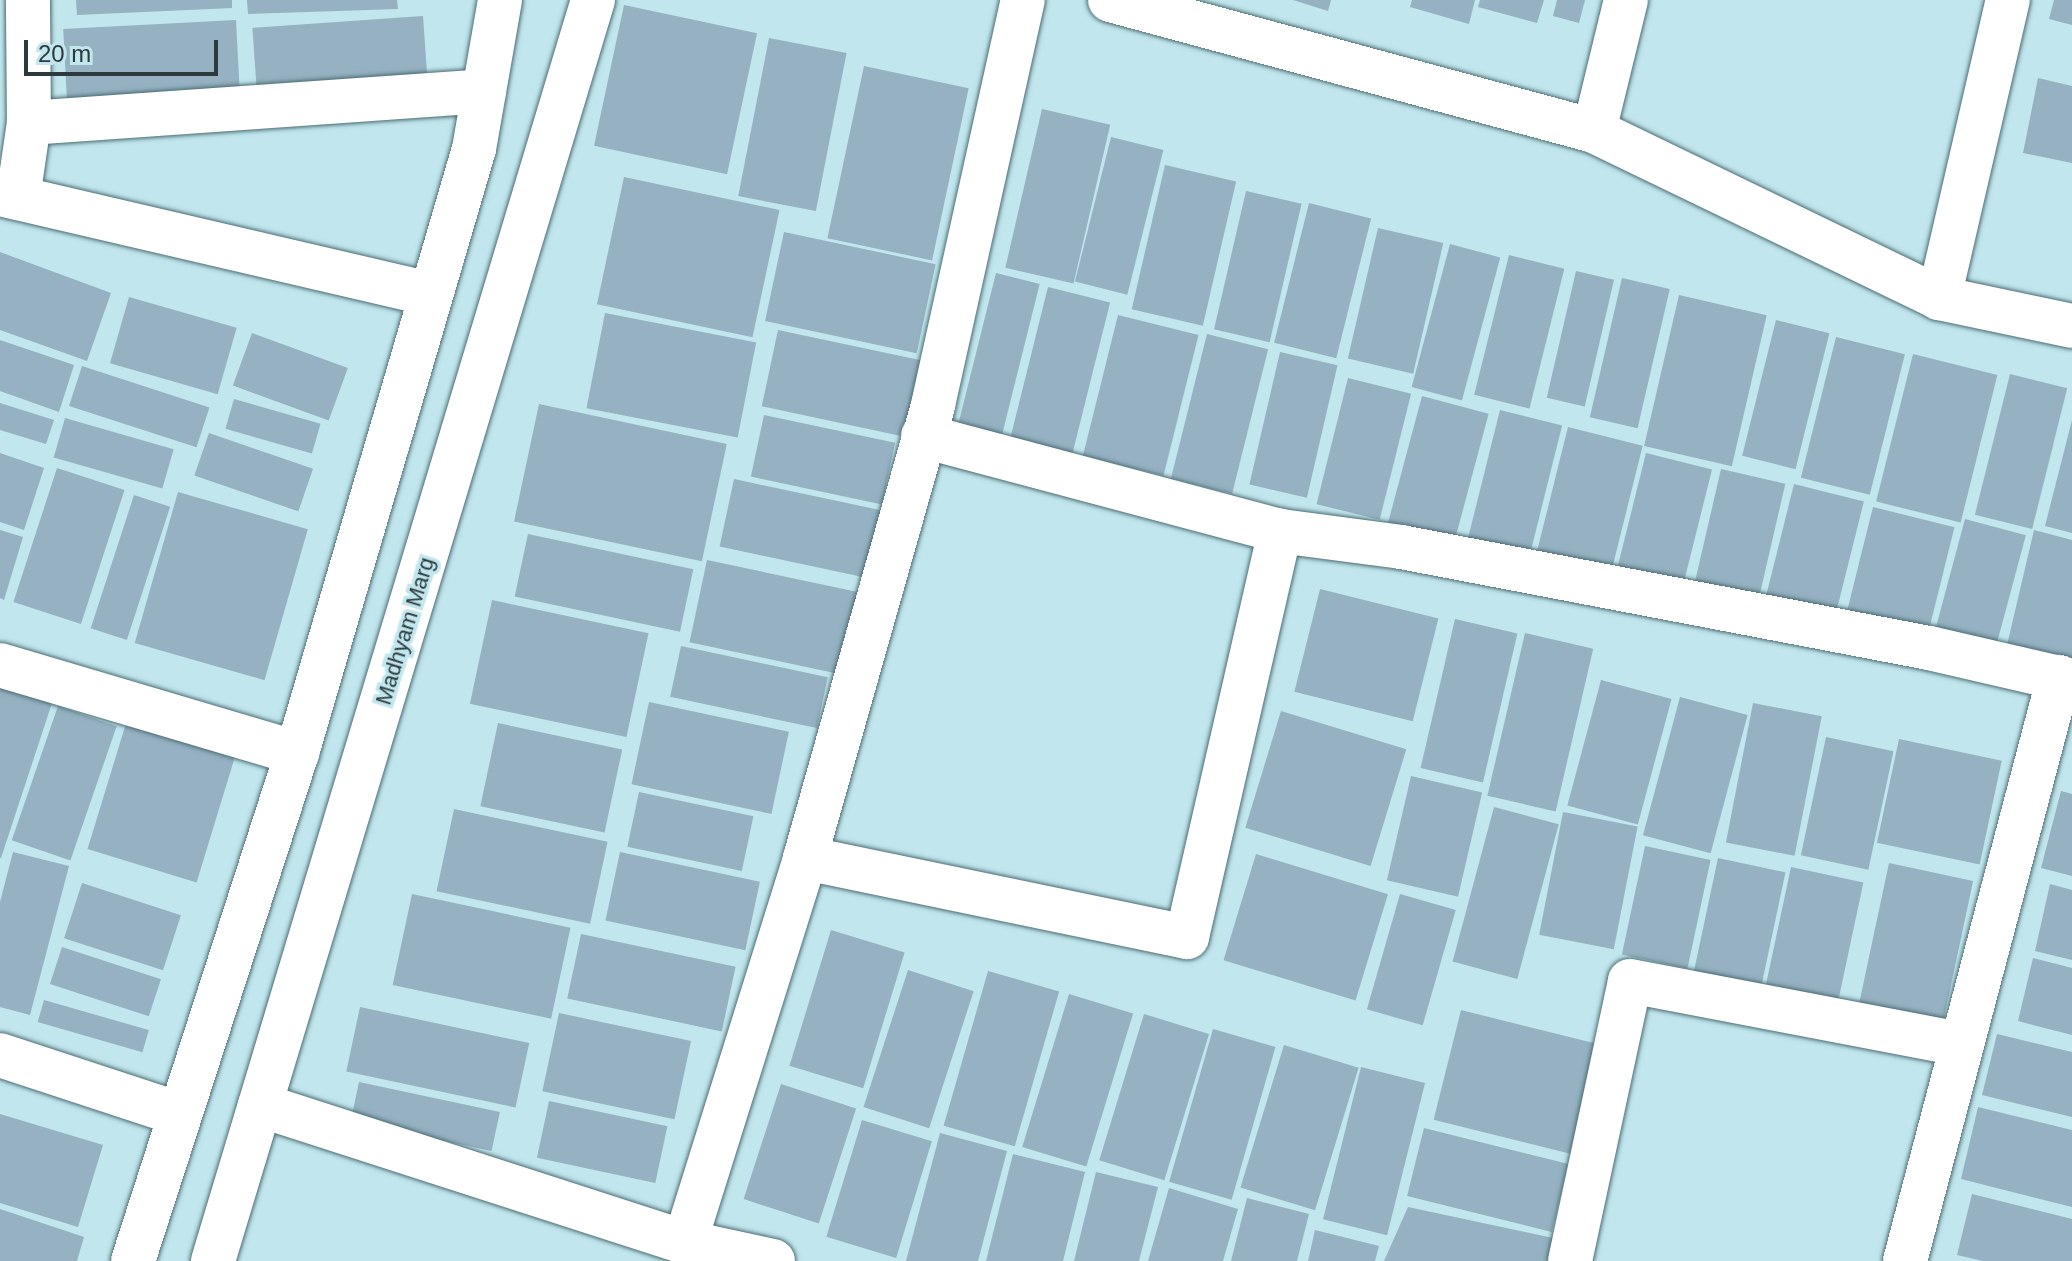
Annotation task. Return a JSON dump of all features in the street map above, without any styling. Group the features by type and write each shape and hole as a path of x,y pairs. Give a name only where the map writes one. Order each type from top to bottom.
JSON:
{"street":[{"path":"28,0 29,123 9,196 429,294"},
{"path":"133,1261 297,753 429,294 474,149 500,0"},
{"name":"Madhyam Marg","path":"213,1261 593,0"},
{"path":"685,1242 805,858 923,436 1023,0"},
{"path":"1110,0 1594,131 1939,298 2072,326"},
{"path":"1594,131 1626,0"},
{"path":"1939,298 2008,0"},
{"path":"29,123 484,91"},
{"path":"923,436 1280,531 1401,547 2066,679 1961,1044 1905,1261"},
{"path":"805,858 1187,937 1280,531"},
{"path":"0,665 297,753"},
{"path":"1570,1261 1630,981 1961,1044"},
{"path":"0,1055 179,1114"},
{"path":"260,1105 685,1242 773,1261"}],"building":[{"path":"76,0 232,0 232,8 77,15"},
{"path":"247,0 397,0 398,9 248,14"},
{"path":"1293,0 1331,0 1328,11"},
{"path":"1412,0 1475,0 1469,24 1410,7"},
{"path":"1480,0 1544,0 1537,23 1478,7"},
{"path":"1557,0 1585,0 1579,23 1553,16"},
{"path":"2054,0 2072,0 2072,25 2049,19"},
{"path":"624,5 757,33 727,174 594,146"},
{"path":"423,16 428,90 258,102 252,28"},
{"path":"236,20 240,97 67,106 63,29"},
{"path":"769,38 847,53 816,211 738,196"},
{"path":"864,66 969,88 932,260 827,238"},
{"path":"2038,78 2072,86 2072,163 2023,153"},
{"path":"1042,109 1110,125 1074,284 1005,268"},
{"path":"1111,137 1163,150 1127,295 1075,282"},
{"path":"1165,165 1236,181 1203,326 1132,309"},
{"path":"624,177 780,210 752,337 597,304"},
{"path":"1246,191 1302,204 1270,342 1214,329"},
{"path":"1309,203 1371,218 1336,358 1274,343"},
{"path":"1378,228 1443,243 1413,374 1348,359"},
{"path":"784,232 936,264 917,353 765,321"},
{"path":"1450,244 1500,257 1462,400 1412,387"},
{"path":"0,252 111,293 87,361 0,330"},
{"path":"1509,255 1564,269 1529,409 1474,395"},
{"path":"1576,271 1614,280 1585,406 1547,398"},
{"path":"996,273 1040,284 999,447 955,436"},
{"path":"1622,278 1670,289 1638,428 1590,417"},
{"path":"1048,287 1110,302 1071,460 1009,444"},
{"path":"1679,295 1767,315 1732,466 1644,446"},
{"path":"129,297 237,328 218,394 110,363"},
{"path":"605,313 756,342 738,438 586,408"},
{"path":"1118,315 1199,335 1163,476 1083,456"},
{"path":"1776,320 1829,333 1795,469 1742,456"},
{"path":"778,330 921,360 905,437 762,406"},
{"path":"252,333 348,368 329,421 233,386"},
{"path":"1207,334 1268,349 1232,494 1171,479"},
{"path":"1836,337 1905,354 1870,495 1801,478"},
{"path":"0,340 74,365 59,412 0,391"},
{"path":"1280,352 1337,365 1307,498 1249,485"},
{"path":"1913,354 1997,375 1961,523 1876,501"},
{"path":"82,366 209,407 196,447 69,406"},
{"path":"2010,374 2067,388 2032,529 1975,515"},
{"path":"1348,378 1411,394 1380,520 1317,504"},
{"path":"1422,396 1489,414 1452,549 1386,531"},
{"path":"234,399 321,424 312,454 225,429"},
{"path":"0,403 54,420 46,444 0,430"},
{"path":"539,404 727,444 702,561 514,521"},
{"path":"1500,410 1562,425 1527,566 1465,551"},
{"path":"764,415 895,443 882,504 751,477"},
{"path":"65,418 174,449 162,489 54,457"},
{"path":"2072,420 2072,533 2045,526"},
{"path":"1568,427 1643,446 1608,584 1533,566"},
{"path":"209,433 313,469 298,511 194,476"},
{"path":"0,453 44,468 24,530 0,522"},
{"path":"1646,453 1712,469 1680,597 1614,580"},
{"path":"57,468 125,490 81,624 13,602"},
{"path":"1721,469 1785,484 1756,610 1692,595"},
{"path":"734,479 882,510 867,578 720,546"},
{"path":"1794,484 1864,501 1833,627 1763,609"},
{"path":"178,492 308,529 264,680 135,643"},
{"path":"134,495 170,507 127,640 91,628"},
{"path":"1873,507 1955,527 1926,641 1845,621"},
{"path":"1965,519 2026,535 1994,654 1933,638"},
{"path":"0,530 23,537 4,600 0,598"},
{"path":"2034,530 2072,540 2072,675 2004,658"},
{"path":"528,534 693,569 680,632 515,597"},
{"path":"707,560 858,592 840,674 690,642"},
{"path":"1320,589 1438,619 1413,721 1294,692"},
{"path":"492,600 649,633 626,737 470,704"},
{"path":"1455,619 1517,633 1483,782 1421,768"},
{"path":"1525,633 1593,649 1556,811 1487,796"},
{"path":"681,646 828,677 817,728 670,697"},
{"path":"1601,680 1672,699 1638,824 1567,806"},
{"path":"0,685 52,703 1,858 0,858"},
{"path":"1680,697 1748,715 1711,853 1643,835"},
{"path":"649,702 789,732 771,814 632,784"},
{"path":"1753,703 1822,716 1795,856 1726,842"},
{"path":"58,706 117,726 70,860 12,840"},
{"path":"1281,711 1406,749 1371,866 1245,828"},
{"path":"127,720 236,753 197,882 88,849"},
{"path":"498,723 622,749 605,833 480,806"},
{"path":"1826,737 1893,751 1868,870 1801,855"},
{"path":"1899,739 2002,761 1980,865 1877,843"},
{"path":"1411,776 1482,792 1458,897 1387,880"},
{"path":"2061,791 2072,794 2072,876 2041,868"},
{"path":"639,792 753,816 742,871 627,847"},
{"path":"1494,807 1559,824 1517,979 1453,962"},
{"path":"454,809 608,842 590,924 437,891"},
{"path":"1563,812 1638,827 1614,949 1539,935"},
{"path":"1645,846 1711,860 1687,969 1622,955"},
{"path":"13,852 69,866 30,1015 0,1007 0,902"},
{"path":"620,852 760,882 745,950 605,920"},
{"path":"1256,854 1388,894 1356,1000 1224,960"},
{"path":"1718,858 1785,872 1761,990 1693,975"},
{"path":"1889,863 1973,881 1940,1036 1856,1019"},
{"path":"1791,867 1863,882 1836,1012 1763,997"},
{"path":"82,883 181,915 163,970 64,938"},
{"path":"2050,884 2072,890 2072,960 2035,951"},
{"path":"412,894 570,928 551,1019 393,985"},
{"path":"1400,894 1456,910 1423,1025 1367,1009"},
{"path":"831,930 905,953 863,1088 789,1066"},
{"path":"581,934 736,967 722,1031 567,999"},
{"path":"62,947 161,979 149,1016 50,984"},
{"path":"2033,958 2072,968 2072,1035 2018,1021"},
{"path":"908,970 974,991 929,1128 864,1107"},
{"path":"988,971 1059,991 1015,1146 944,1126"},
{"path":"1069,994 1133,1014 1086,1167 1022,1147"},
{"path":"44,1000 149,1030 142,1052 38,1022"},
{"path":"360,1007 529,1043 515,1108 346,1072"},
{"path":"1461,1010 1601,1045 1573,1154 1434,1120"},
{"path":"559,1013 691,1041 674,1119 542,1091"},
{"path":"1144,1014 1209,1034 1164,1180 1099,1160"},
{"path":"1213,1029 1275,1047 1232,1200 1169,1182"},
{"path":"1997,1034 2072,1052 2072,1117 1982,1095"},
{"path":"1284,1045 1359,1068 1315,1210 1240,1187"},
{"path":"1361,1067 1425,1083 1387,1235 1323,1219"},
{"path":"359,1082 500,1112 492,1151 351,1121"},
{"path":"781,1084 856,1108 819,1223 744,1199"},
{"path":"549,1101 667,1126 655,1183 537,1158"},
{"path":"1978,1107 2072,1130 2072,1207 1961,1179"},
{"path":"0,1114 103,1145 78,1227 0,1203"},
{"path":"862,1120 932,1141 896,1258 826,1237"},
{"path":"1424,1128 1569,1164 1552,1232 1407,1196"},
{"path":"940,1133 1007,1151 978,1261 906,1261"},
{"path":"1013,1154 1085,1172 1063,1261 986,1261"},
{"path":"1096,1172 1158,1187 1139,1261 1074,1261"},
{"path":"1169,1188 1238,1209 1223,1261 1148,1261"},
{"path":"1972,1194 2072,1219 2072,1261 1983,1261 1957,1255"},
{"path":"1247,1198 1309,1214 1297,1261 1231,1261"},
{"path":"1408,1207 1553,1238 1548,1261 1384,1261"},
{"path":"0,1209 84,1237 77,1261 0,1261"},
{"path":"1315,1230 1379,1246 1375,1261 1308,1261"}]}
